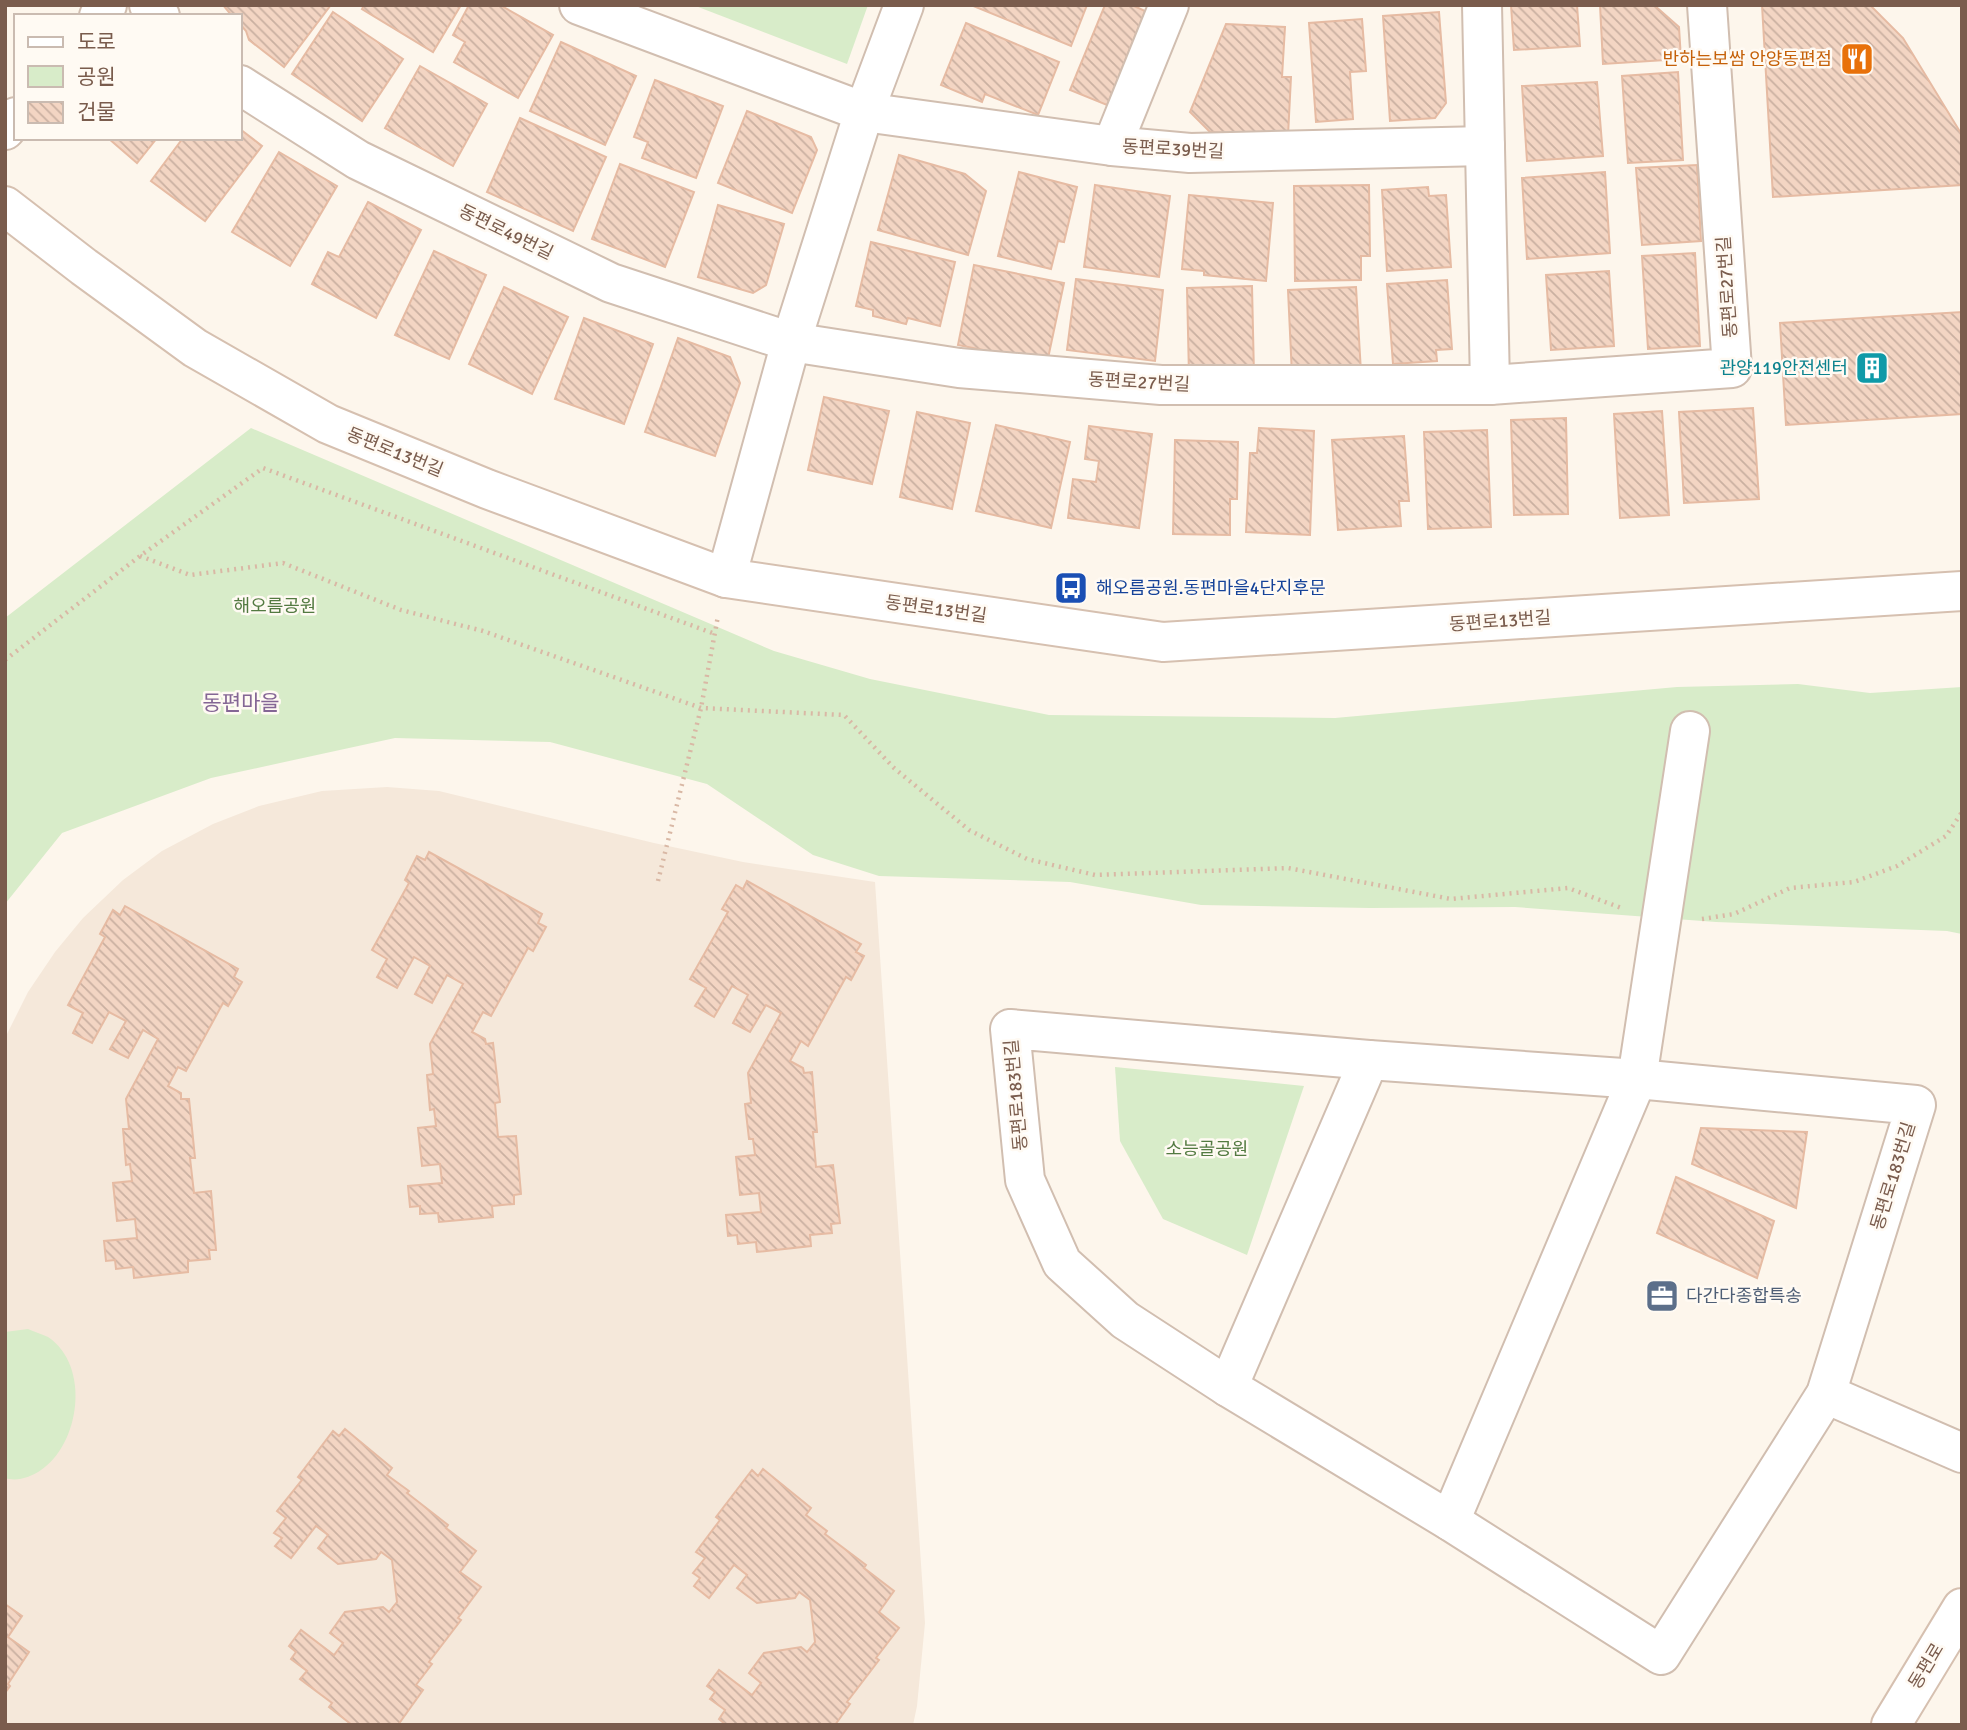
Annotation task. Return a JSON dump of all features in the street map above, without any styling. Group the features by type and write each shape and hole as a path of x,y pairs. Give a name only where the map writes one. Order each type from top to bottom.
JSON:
{"street":[{"name":"동편로39번길","path":"579,5 864,112 1112,146 1190,153 1485,146"},
{"path":"726,578 791,342 864,112 904,5"},
{"path":"1112,146 1169,5"},
{"path":"1482,5 1490,386"},
{"name":"동편로27번길","path":"791,342 959,368 1161,385 1490,386 1732,368 1707,5"},
{"name":"동편로49번길","path":"242,86 358,160 611,284 791,342"},
{"name":"동편로13번길","path":"6,208 195,348 328,425 487,489 726,578 1163,642 1962,592"},
{"path":"1450,1521 1637,1079 1690,731"},
{"name":"동편로183번길","path":"1010,1029 1369,1060 1637,1079 1916,1105 1826,1394 1661,1655 1450,1521 1228,1387 1125,1320 1062,1263 1025,1180 1010,1029"},
{"path":"1228,1387 1369,1060"},
{"path":"1826,1394 1962,1453"},
{"name":"동편로","path":"1891,1725 1962,1608"}],"path":[{"path":"5,660 140,556 263,468 715,634 701,708 658,881"},
{"path":"140,556 190,575 283,563 401,610 484,631 701,708 845,715 894,768 969,830 1027,859 1095,875 1288,868 1451,899 1568,888 1628,911"},
{"path":"1699,919 1734,914 1790,888 1854,882 1897,866 1946,836 1962,811"}],"shaded area":[{"path":"387,787 439,791 743,862 875,882 925,1623 913,1725 5,1725 5,1038 28,992 55,952 83,918 123,880 162,851 213,824 259,806 322,791"}],"green space":[{"path":"693,5 868,5 847,64"},
{"name":"해오름공원","path":"251,428 774,651 870,679 1049,715 1335,718 1677,687 1798,684 1870,693 1962,687 1962,934 1947,931 1716,922 1515,907 1201,905 1070,882 879,876 813,855 707,784 550,742 395,738 211,778 62,833 5,904 5,618"},
{"name":"소능골공원","path":"1115,1067 1304,1086 1247,1255 1163,1219 1120,1141"},
{"path":"28,1329 48,1337 62,1350 71,1366 75,1405 65,1442 54,1458 33,1475 10,1479 5,1478 5,1332"}],"building":[{"path":"223,5 330,6 284,67 249,40 242,26 242,14 230,14"},
{"path":"364,5 461,5 433,52 362,9"},
{"path":"469,5 500,5 553,35 518,98 454,62 465,42 453,35"},
{"path":"971,5 1087,5 1071,46"},
{"path":"1105,5 1132,5 1145,11 1107,105 1070,90"},
{"path":"1511,5 1577,5 1580,46 1514,50"},
{"path":"1600,5 1654,5 1679,27 1681,59 1603,64"},
{"path":"1762,5 1870,5 1903,38 1962,135 1962,185 1773,197"},
{"path":"333,12 403,59 362,121 292,74"},
{"path":"1439,12 1446,103 1435,118 1390,121 1383,16"},
{"path":"1362,19 1366,71 1350,72 1353,119 1316,122 1309,23"},
{"path":"966,23 1059,62 1038,115 985,94 982,102 941,85"},
{"path":"1226,24 1285,27 1282,77 1291,77 1288,136 1210,132 1190,112"},
{"path":"561,42 636,76 605,145 530,111"},
{"path":"420,66 487,104 453,166 385,128"},
{"path":"1678,72 1683,160 1628,163 1622,76"},
{"path":"655,80 723,106 696,178 642,158 648,142 634,137"},
{"path":"1597,82 1603,156 1527,161 1522,86"},
{"path":"747,111 811,137 817,150 792,213 718,183"},
{"path":"520,118 606,157 573,231 487,192"},
{"path":"242,131 262,146 205,221 151,181 182,140 242,140"},
{"path":"110,140 155,140 137,163"},
{"path":"279,152 337,186 290,266 232,232"},
{"path":"899,155 965,174 986,191 968,255 878,230"},
{"path":"620,164 694,192 665,267 592,239"},
{"path":"1697,165 1701,241 1642,245 1636,168"},
{"path":"1019,172 1077,187 1064,242 1058,241 1051,269 998,256"},
{"path":"1605,172 1610,253 1527,259 1522,178"},
{"path":"1095,185 1170,196 1159,277 1084,267"},
{"path":"1369,185 1370,256 1361,256 1361,280 1295,281 1294,186"},
{"path":"1428,187 1429,196 1446,195 1451,267 1387,271 1382,190"},
{"path":"1189,195 1273,203 1266,281 1204,275 1204,271 1182,269"},
{"path":"368,202 421,230 376,318 312,284 328,252 339,257"},
{"path":"718,205 784,224 766,285 753,293 698,277"},
{"path":"871,242 955,262 940,326 908,318 906,324 873,316 873,310 856,306"},
{"path":"434,251 486,275 449,359 395,335"},
{"path":"1695,253 1700,346 1648,349 1642,256"},
{"path":"974,265 1064,283 1047,363 958,345"},
{"path":"1609,271 1614,346 1551,350 1546,275"},
{"path":"1076,279 1163,290 1155,361 1067,350"},
{"path":"1447,280 1452,349 1436,350 1437,361 1393,364 1387,284"},
{"path":"1252,286 1254,375 1189,376 1187,288"},
{"path":"504,287 568,317 532,394 469,364"},
{"path":"1356,287 1361,372 1292,376 1288,290"},
{"name":"관양119안전센터","path":"1962,312 1962,414 1786,425 1780,323"},
{"path":"584,318 653,344 624,424 555,399"},
{"path":"678,338 730,357 740,383 715,456 645,432"},
{"path":"824,397 889,411 872,484 808,470"},
{"path":"1753,408 1759,499 1684,503 1679,412"},
{"path":"1662,411 1669,515 1620,518 1614,414"},
{"path":"917,412 970,423 952,509 900,497"},
{"path":"1566,418 1568,514 1514,515 1511,420"},
{"path":"996,425 1070,442 1051,528 976,511"},
{"path":"1089,426 1152,434 1139,528 1068,518 1073,479 1096,482 1099,461 1085,459"},
{"path":"1259,428 1314,431 1310,535 1246,532 1250,453 1257,453"},
{"path":"1487,430 1491,527 1428,529 1424,432"},
{"path":"1404,436 1409,501 1399,501 1401,526 1338,530 1332,440"},
{"path":"1175,440 1238,442 1237,499 1230,499 1230,535 1173,534"},
{"path":"429,852 542,914 538,923 546,927 533,951 528,948 491,1016 483,1012 472,1032 485,1039 486,1044 493,1043 500,1102 495,1103 498,1137 516,1136 521,1194 514,1195 514,1204 492,1206 493,1217 439,1222 438,1213 420,1214 420,1206 410,1207 408,1186 442,1183 440,1164 422,1166 418,1128 436,1126 434,1109 430,1110 427,1075 433,1074 430,1044 463,984 447,975 432,1003 415,994 430,966 414,957 397,988 377,977 387,959 372,950 409,883 405,880 417,856 425,860"},
{"path":"747,881 861,944 856,952 864,956 851,980 846,977 808,1046 801,1041 790,1061 803,1068 804,1073 812,1072 817,1132 813,1132 816,1167 833,1165 840,1223 831,1224 832,1233 810,1235 811,1246 757,1252 756,1242 738,1244 737,1235 728,1236 726,1215 761,1212 759,1193 740,1195 736,1157 755,1155 753,1139 749,1139 745,1104 751,1103 748,1073 781,1013 766,1005 750,1032 733,1023 748,995 732,986 714,1017 695,1006 706,988 690,979 728,912 722,909 736,885 743,889"},
{"path":"125,906 238,969 234,977 242,982 228,1006 223,1003 186,1071 178,1067 168,1086 181,1093 181,1099 189,1099 195,1158 190,1158 194,1193 211,1191 216,1250 209,1250 210,1259 188,1261 188,1272 134,1278 133,1267 116,1269 115,1260 106,1261 104,1241 137,1238 135,1219 117,1221 113,1183 132,1181 130,1164 126,1165 123,1129 129,1129 126,1099 158,1039 143,1030 128,1058 110,1049 126,1021 109,1012 92,1043 73,1033 83,1013 68,1005 105,937 100,934 113,910 120,915"},
{"path":"1701,1128 1807,1132 1796,1208 1692,1164"},
{"path":"1676,1177 1774,1221 1757,1278 1657,1233"},
{"path":"345,1429 392,1468 387,1475 409,1491 407,1493 448,1525 446,1528 476,1551 460,1572 481,1587 458,1618 461,1620 429,1662 432,1664 416,1685 423,1690 398,1725 352,1725 329,1707 332,1703 300,1679 307,1671 291,1659 296,1652 289,1646 301,1630 334,1655 343,1643 330,1633 345,1612 383,1607 389,1612 397,1602 392,1560 381,1552 376,1559 338,1564 318,1548 328,1535 316,1526 291,1558 275,1546 282,1538 274,1533 286,1518 277,1511 302,1480 298,1477 333,1431 339,1436"},
{"path":"763,1469 811,1508 806,1515 827,1531 825,1534 866,1565 864,1568 894,1591 879,1612 899,1628 876,1658 879,1660 847,1702 850,1704 835,1725 726,1725 719,1719 725,1710 710,1699 715,1692 707,1686 719,1670 752,1695 761,1683 749,1673 764,1653 801,1647 807,1652 815,1642 810,1600 799,1592 795,1598 757,1603 737,1588 747,1575 734,1565 709,1598 694,1586 700,1578 693,1573 705,1558 696,1552 720,1520 716,1517 752,1470 758,1476"},
{"path":"5,1604 22,1616 8,1637 29,1652 5,1693"}],"place":[{"name":"반하는보쌈 안양동편점","path":"1857,59"},
{"name":"관양119안전센터","path":"1872,368"},
{"name":"해오름공원.동편마을4단지후문","path":"1071,588"},
{"name":"다간다종합특송","path":"1662,1296"}],"district":[{"name":"동편마을","path":"241,703"}]}
